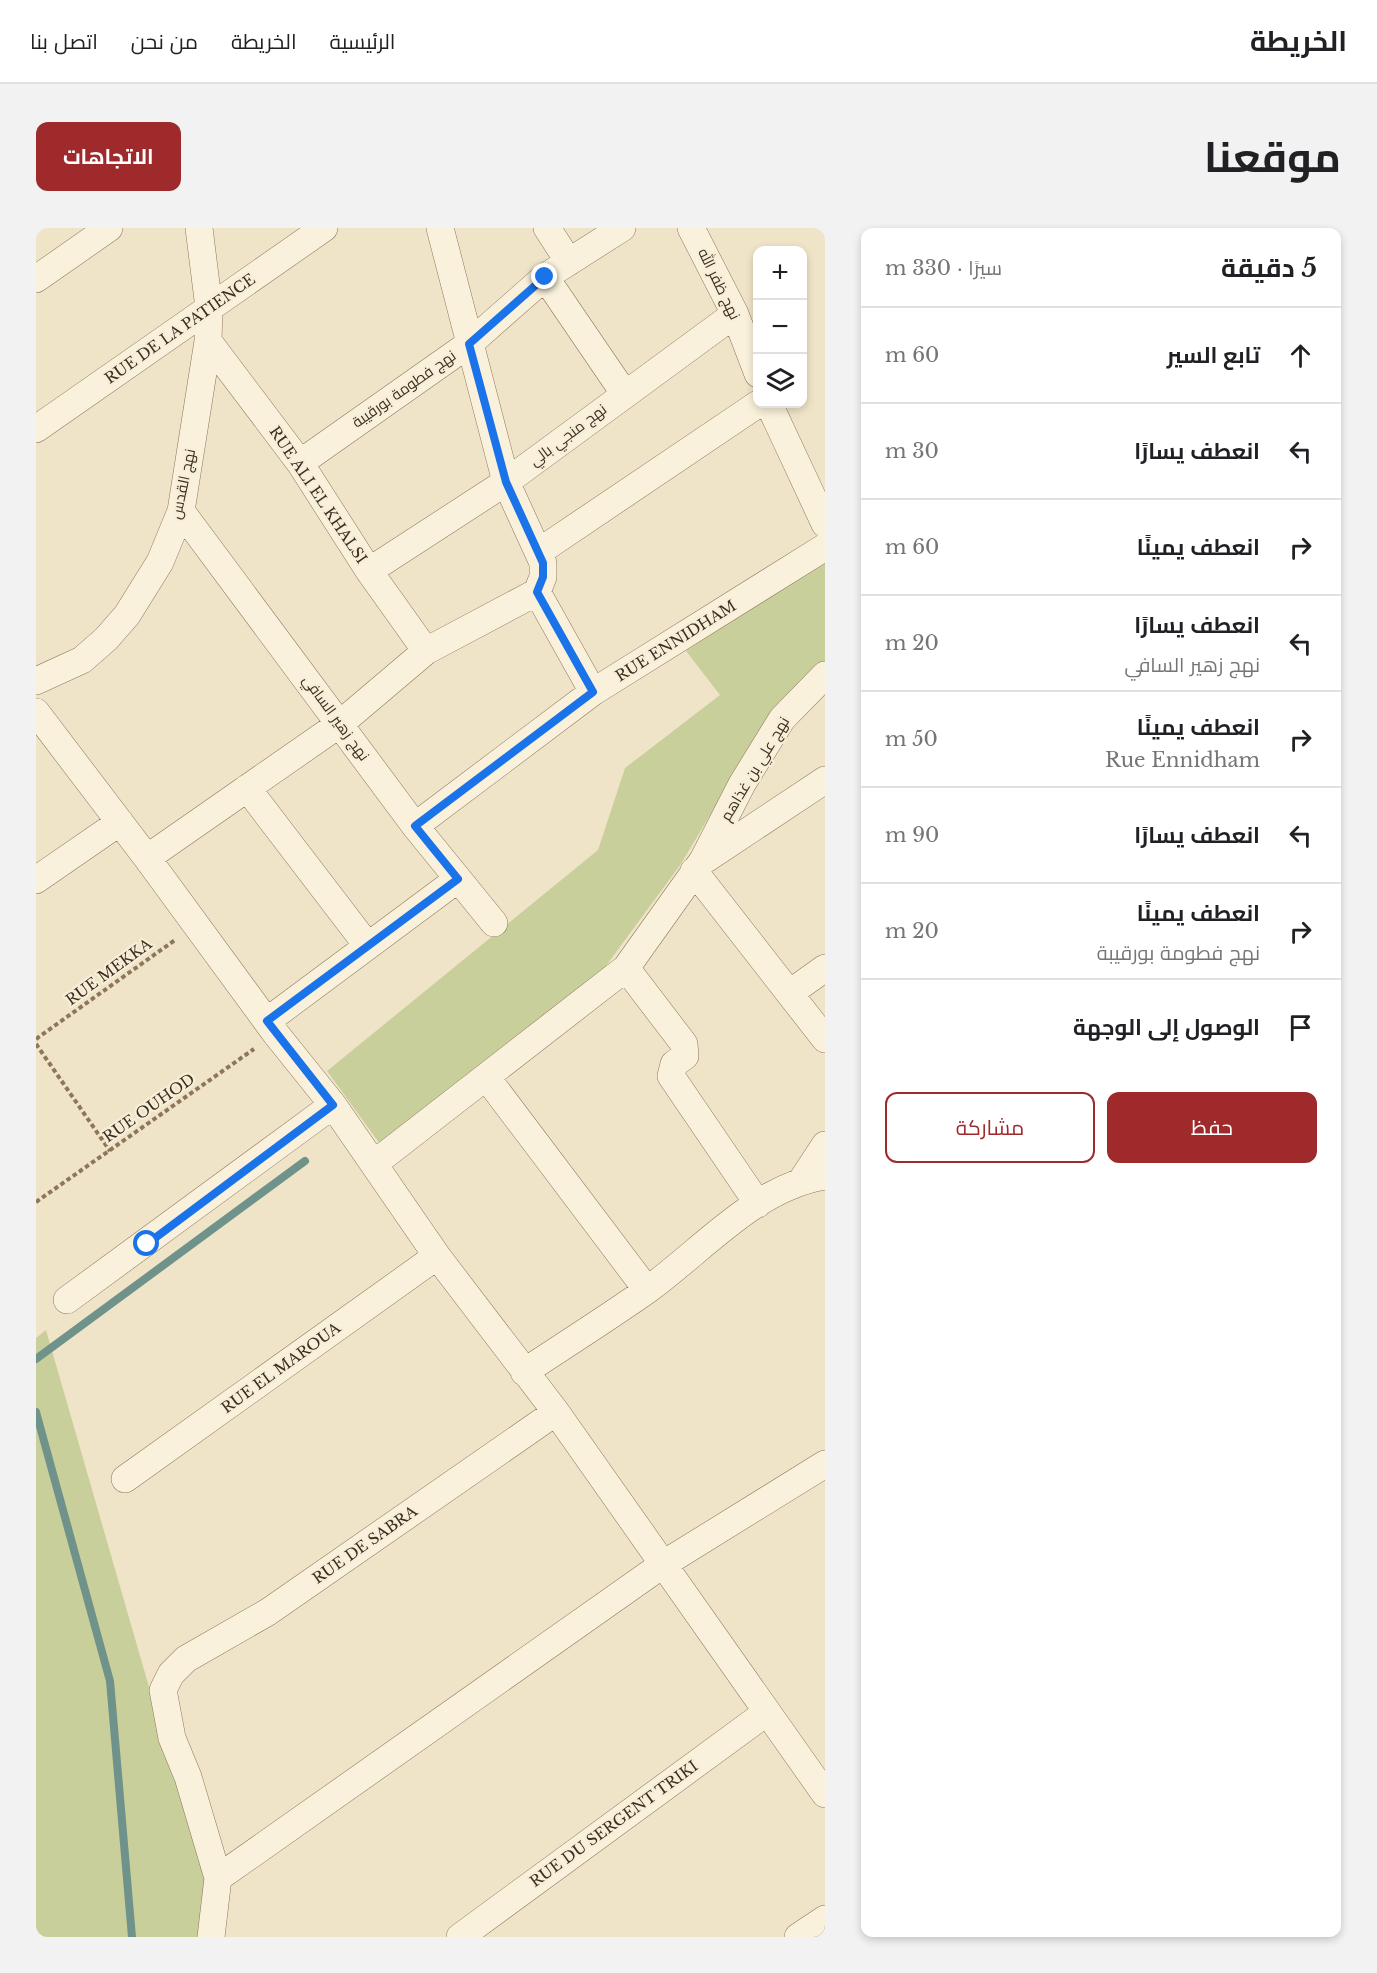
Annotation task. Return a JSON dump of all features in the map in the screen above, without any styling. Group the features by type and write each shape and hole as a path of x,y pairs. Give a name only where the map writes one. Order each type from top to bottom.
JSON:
{"street":[{"path":"36,279 109,228"},
{"name":"نهج القدس","path":"36,681 82,660 106,639 127,615 160,561 181,511 208,341 209,308 199,228"},
{"name":"RUE DE LA PATIENCE","path":"36,429 324,228"},
{"path":"147,858 341,723 426,651 537,592 543,577 540,551 506,482 440,228"},
{"path":"547,228 570,262"},
{"name":"نهج فطومة بورقيبة","path":"300,463 469,344 545,277 622,228"},
{"name":"نهج ظفر الله","path":"691,228 735,314 753,361"},
{"path":"545,277 624,393"},
{"name":"نهج منجي بالي","path":"369,571 506,482 624,393 735,314"},
{"name":"RUE ALI EL KHALSI","path":"208,341 300,463 369,571 426,651"},
{"path":"540,551 753,407"},
{"path":"771,408 825,524"},
{"name":"نهج زهير السافي","path":"181,511 341,723 415,826 494,923"},
{"name":"RUE ENNIDHAM","path":"415,826 593,692 825,547"},
{"path":"537,592 593,692"},
{"name":"نهج علي بن غذاهم","path":"699,866 742,784 782,719 825,675"},
{"path":"36,712 272,1028 333,1105 437,1256 556,1412 825,1794"},
{"path":"375,1163 626,968 699,866 825,780"},
{"path":"247,789 367,945"},
{"path":"36,880 120,822"},
{"path":"699,866 825,1039"},
{"path":"272,1028 367,945 458,879"},
{"path":"626,968 684,1044 684,1056 674,1065 671,1076 758,1204"},
{"path":"790,993 825,968"},
{"path":"487,1078 647,1290"},
{"path":"67,1299 147,1244 333,1105"},
{"path":"524,1372 647,1290 758,1204 813,1178 825,1144"},
{"name":"RUE EL MAROUA","path":"125,1479 437,1256"},
{"name":"RUE DE SABRA","path":"218,1878 188,1777 172,1738 163,1690 171,1674 186,1659 268,1612 556,1412"},
{"path":"211,1937 218,1878 662,1565 825,1464"},
{"name":"RUE DU SERGENT TRIKI","path":"460,1937 767,1712"},
{"path":"798,1937 825,1918"}],"path":[{"name":"RUE MEKKA","path":"36,1039 196,925"},
{"name":"RUE OUHOD","path":"36,1202 110,1150 272,1028"},
{"path":"36,1044 110,1150"}],"green space":[{"path":"825,557 825,666 773,709 681,864 600,974 380,1144 327,1071 598,850 625,768 720,695 686,651"},
{"path":"46,1330 207,1888 198,1937 36,1937 36,1338"}],"waterway":[{"path":"36,1359 305,1161"},
{"path":"36,1412 110,1681 132,1937"}],"route":[{"path":"147,1244 333,1105 267,1021 458,879 415,826 558,721 593,692 537,592 543,577 540,551 506,482 469,344 545,277"}]}
